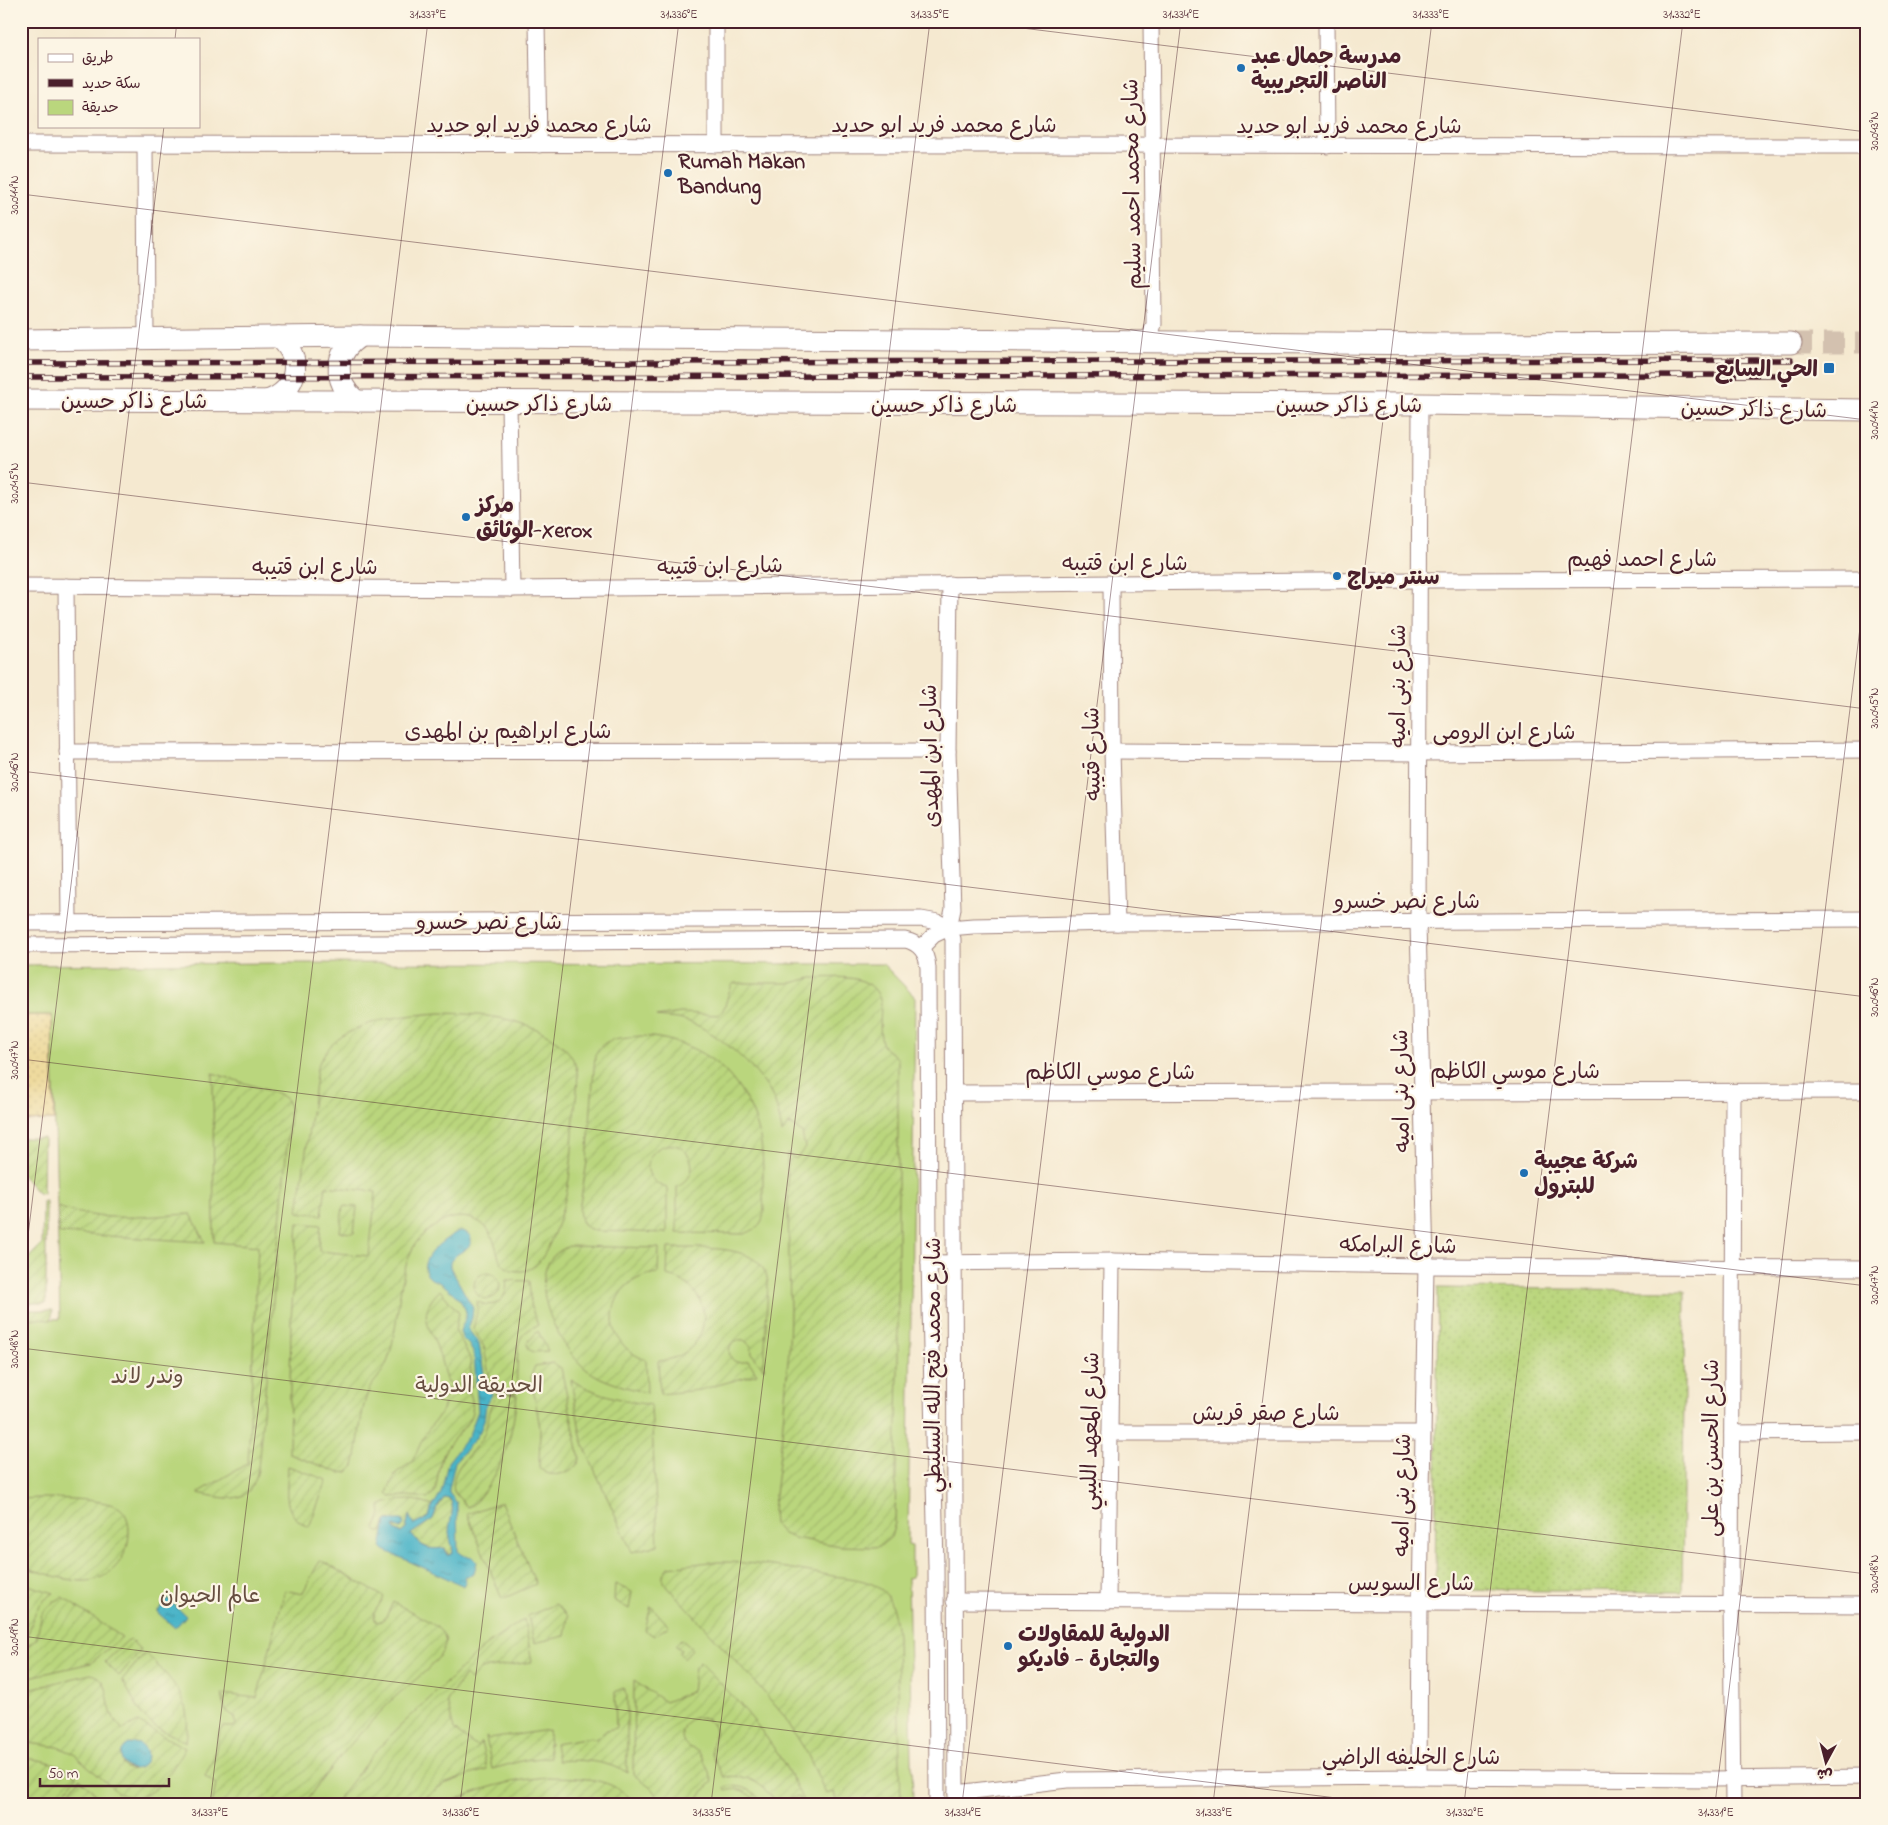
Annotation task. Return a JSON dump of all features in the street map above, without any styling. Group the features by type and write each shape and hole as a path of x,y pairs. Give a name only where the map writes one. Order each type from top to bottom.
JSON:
{"main road":[{"path":"21,340 360,336 1143,342 1792,344"},
{"path":"356,400 349,395 340,380 340,362 347,347 360,336"},
{"path":"267,401 282,394 294,373 290,349 279,337"},
{"name":"شارع ذاكر حسين","path":"21,400 356,400 509,403 1420,404 1867,410"}],"street":[{"path":"537,21 539,145"},
{"path":"716,21 716,145"},
{"name":"شارع محمد احمد سليم","path":"1143,342 1151,334 1154,324 1151,21"},
{"path":"1326,21 1326,146"},
{"name":"شارع محمد فريد ابو حديد","path":"21,144 1867,146"},
{"path":"146,144 146,339"},
{"path":"509,403 512,589"},
{"name":"شارع بنى اميه","path":"1418,1777 1426,1266 1418,922 1420,404"},
{"name":"شارع احمد فهيم","path":"1418,580 1867,579"},
{"name":"شارع ابن قتيبه","path":"21,586 512,589 1418,580"},
{"name":"شارع ابن المهدى","path":"948,928 953,909 948,750 950,584"},
{"name":"شارع قتيبه","path":"1111,584 1112,751 1117,923"},
{"path":"66,586 69,923"},
{"name":"شارع ابراهيم بن المهدى","path":"67,752 948,750"},
{"name":"شارع ابن الرومى","path":"1112,751 1419,753 1867,750"},
{"path":"953,909 961,919 972,926"},
{"path":"905,940 906,919"},
{"name":"شارع نصر خسرو","path":"21,923 930,919 948,928"},
{"name":"شارع نصر خسرو","path":"21,945 905,940 913,942 922,948 934,935 948,928 972,926 1117,923 1867,919"},
{"name":"شارع محمد فتح الله السليطي","path":"948,928 953,939 956,1798"},
{"name":"شارع محمد فتح الله السليطي","path":"922,948 926,956 928,968 929,1263 936,1566 937,1804"},
{"name":"شارع الحسن بن على","path":"1733,1092 1731,1604 1733,1804"},
{"name":"شارع موسي الكاظم","path":"953,1093 1867,1092"},
{"name":"شارع البرامكه","path":"929,1263 1112,1261 1426,1266 1867,1268"},
{"name":"شارع المعهد الليبي","path":"1108,1602 1112,1261"},
{"path":"1732,1434 1867,1432"},
{"name":"شارع صقر قريش","path":"1110,1433 1423,1433"},
{"name":"شارع السويس","path":"954,1601 1867,1605"},
{"name":"شارع الخليفه الراضي","path":"956,1798 1067,1780 1418,1777 1867,1777"}],"green space":[{"name":"الحديقة الدولية","path":"279,963 883,964 915,997 908,1545 912,1546 912,1577 908,1578 913,1804 21,1804 21,1318 60,1319 52,1015 21,1015 21,965"},
{"path":"811,978 853,978 871,986 877,993 881,1003 880,1032 882,1043 898,1060 898,1371 895,1523 891,1537 880,1546 873,1547 841,1546 794,1538 783,1534 774,1524 773,1511 789,1349 787,1153 796,1159 805,1148 802,1133 790,1124 782,1133 776,1105 772,1096 757,1073 734,1050 695,1024 673,1018 656,1017 681,1013 719,1015 724,1008 734,983 791,983"},
{"path":"440,1013 492,1017 527,1025 543,1032 558,1042 570,1054 577,1069 578,1082 567,1189 561,1215 551,1240 539,1262 530,1269 519,1271 504,1265 499,1258 490,1232 474,1219 460,1217 446,1220 430,1229 419,1239 410,1253 406,1265 387,1363 369,1389 365,1401 354,1466 348,1472 340,1473 289,1454 291,1320 298,1223 321,1225 319,1251 369,1256 376,1192 326,1186 322,1215 298,1212 317,1068 325,1052 337,1040 352,1031 386,1019"},
{"path":"641,1036 679,1043 702,1054 723,1069 746,1099 759,1131 762,1158 764,1214 758,1226 753,1230 744,1234 677,1233 677,1187 687,1180 691,1172 691,1163 688,1155 674,1145 665,1145 656,1150 648,1165 649,1174 653,1179 658,1184 667,1188 667,1233 595,1231 584,1226 581,1221 579,1210 587,1162 595,1055 603,1044 609,1041"},
{"path":"213,1073 279,1094 287,1100 290,1111 258,1469 250,1490 236,1498 198,1493 248,1463 258,1246 214,1242"},
{"path":"21,1138 44,1138 43,1194 38,1193 21,1174"},
{"path":"43,1201 46,1201 46,1303 21,1303 21,1265 42,1244"},
{"path":"343,1206 357,1207 354,1233 340,1232"},
{"path":"58,1207 74,1212 107,1217 191,1214 205,1242 59,1233"},
{"path":"569,1246 659,1248 658,1273 640,1277 627,1286 618,1298 613,1312 614,1326 619,1340 630,1351 646,1360 647,1393 615,1384 592,1374 576,1360 558,1334 546,1302 545,1272 550,1260 558,1252"},
{"path":"668,1248 728,1250 755,1260 764,1269 768,1283 764,1369 752,1354 751,1346 744,1340 737,1340 730,1348 731,1358 735,1362 748,1360 757,1374 700,1390 660,1394 658,1361 676,1357 690,1348 699,1336 703,1322 702,1308 696,1294 684,1283 667,1275"},
{"path":"487,1273 496,1277 500,1286 496,1295 487,1299 478,1295 474,1286 478,1277"},
{"path":"506,1280 529,1281 531,1307 538,1325 525,1333 519,1342 516,1393 498,1392 490,1381 484,1347 473,1328 477,1312 477,1301 489,1305 495,1304 506,1292"},
{"path":"1438,1288 1685,1290 1682,1592 1435,1590"},
{"path":"440,1290 459,1313 455,1330 470,1358 472,1387 447,1383 439,1354 429,1329 426,1316 427,1310 429,1304"},
{"path":"21,1310 53,1310 51,1320 21,1318"},
{"path":"538,1331 548,1351 534,1352 528,1349 527,1343"},
{"path":"553,1363 561,1368 580,1459 574,1468 562,1474 549,1474 539,1467 540,1428 531,1376 535,1366"},
{"path":"571,1380 610,1396 651,1405 658,1545 632,1552 586,1451 581,1436"},
{"path":"446,1388 470,1393 472,1412 465,1426 443,1455 434,1494 428,1498 390,1497 387,1493 396,1473 412,1462 425,1434 440,1414"},
{"path":"496,1393 517,1395 510,1435 496,1473 476,1501 467,1507 454,1492 455,1476 462,1463 484,1434"},
{"path":"288,1466 327,1480 309,1527 300,1522 290,1509 287,1494"},
{"path":"39,1498 102,1502 120,1508 127,1518 129,1533 128,1544 118,1564 102,1577 81,1581 21,1567 21,1499"},
{"path":"444,1498 450,1499 452,1506 450,1531 453,1553 449,1556 445,1548 434,1549 426,1547 411,1536 411,1533 433,1519 437,1508"},
{"path":"414,1500 433,1506 429,1517 414,1525 409,1516 406,1529 401,1533 395,1530 393,1526 397,1528 390,1519 386,1521 382,1532 375,1530 381,1514 380,1506 392,1501"},
{"path":"501,1502 536,1584 502,1599 467,1514"},
{"path":"320,1560 384,1597 374,1613 375,1620 378,1622 385,1619 393,1602 437,1628 445,1638 444,1649 423,1674 395,1697 359,1735 325,1775 304,1804 212,1804 216,1784 205,1776 214,1757 220,1730 224,1727 234,1727 236,1724 235,1717 225,1710 222,1694 257,1698 285,1590 302,1594"},
{"path":"710,1562 769,1566 856,1579 876,1586 886,1594 893,1611 897,1636 901,1804 837,1804 834,1792 826,1794 807,1753 784,1716 663,1582 663,1574 668,1567"},
{"path":"21,1583 54,1593 39,1607 33,1617 29,1631 21,1640"},
{"path":"615,1584 632,1592 629,1609 614,1600"},
{"path":"62,1597 122,1637 91,1663 21,1679 21,1649 36,1640 42,1614 50,1605"},
{"path":"556,1604 568,1616 565,1636 534,1643 528,1616"},
{"path":"651,1606 669,1626 654,1636 645,1630"},
{"path":"524,1619 532,1662 481,1669 470,1680 465,1675 447,1701 454,1730 477,1747 481,1742 487,1770 444,1784 414,1804 334,1804 373,1754 392,1734 485,1646"},
{"path":"129,1639 141,1650 119,1676 105,1662"},
{"path":"681,1639 692,1649 684,1658 679,1653 681,1650 675,1645"},
{"path":"145,1653 173,1682 179,1692 187,1714 186,1742 154,1726 143,1716 122,1680"},
{"path":"700,1662 745,1710 759,1728 784,1764 804,1804 795,1804 800,1802 798,1797 774,1803 765,1790 754,1781 740,1777 724,1777 711,1750 715,1730 711,1722 699,1717 691,1719 683,1727 682,1734 683,1741 702,1757 713,1782 705,1789 696,1804 662,1804 652,1789 633,1774 634,1681 665,1702 692,1691 695,1667"},
{"path":"91,1674 97,1676 105,1684 113,1716 123,1730 138,1722 185,1748 173,1768 158,1786 149,1793 139,1797 129,1797 117,1792 73,1753 58,1747 21,1742 21,1691","holes":["130,1744 141,1745 132,1770 126,1768 122,1764"]},
{"path":"623,1688 627,1696 627,1772 610,1765 593,1762 576,1760 558,1761 555,1743 591,1737 596,1739 607,1730 616,1728 615,1692"},
{"path":"548,1730 550,1757 525,1760 492,1769 486,1737 489,1739"},
{"path":"31,1759 56,1764 77,1776 55,1804 21,1804 21,1760"},
{"path":"548,1777 595,1780 606,1783 627,1795 635,1804 447,1804 471,1793 496,1786 521,1780"},
{"path":"80,1778 90,1788 104,1804 60,1804"},
{"path":"731,1786 750,1790 760,1799 762,1804 756,1804 751,1796 744,1791 726,1791 725,1788"}],"sand":[{"path":"21,1015 52,1015 54,1120 21,1121"}],"water":[{"path":"459,1231 467,1233 471,1240 468,1247 454,1256 450,1267 473,1308 468,1329 479,1344 485,1379 492,1395 486,1404 484,1421 480,1431 455,1462 449,1489 449,1493 457,1503 458,1551 463,1555 473,1557 477,1562 474,1573 464,1578 466,1583 464,1586 381,1547 388,1520 402,1520 404,1524 401,1529 393,1527 401,1533 406,1529 409,1515 414,1525 429,1517 431,1509 441,1493 448,1462 469,1435 478,1411 474,1354 462,1338 460,1331 466,1317 465,1308 452,1292 431,1279 425,1271 425,1264 433,1250","holes":["444,1498 450,1499 452,1511 449,1532 453,1553 447,1555 445,1548 434,1549 426,1547 411,1534 433,1519 437,1508"]},
{"path":"168,1599 186,1616 175,1628 157,1612"},
{"path":"134,1743 144,1746 147,1756 144,1766 134,1769 124,1766 121,1756 124,1746"}],"tunnel":[{"path":"1791,343 1867,343"}],"railway":[{"path":"21,363 1791,360"},
{"path":"21,377 1791,375"}],"place":[{"name":"مدرسة جمال عبد الناصر التجريبية","path":"1241,68"},
{"name":"Rumah Makan Bandung","path":"668,173"},
{"name":"الحي السابع","path":"1829,368"},
{"name":"مركز الوثائق-Xerox","path":"466,517"},
{"name":"سنتر ميراج","path":"1337,576"},
{"name":"شركة عجيبة للبترول","path":"1524,1173"},
{"name":"الدولية للمقاولات والتجارة - فاديكو","path":"1008,1646"}],"park label":[{"name":"وندر لاند","path":"147,1375"},
{"name":"عالم الحيوان","path":"210,1594"}]}
